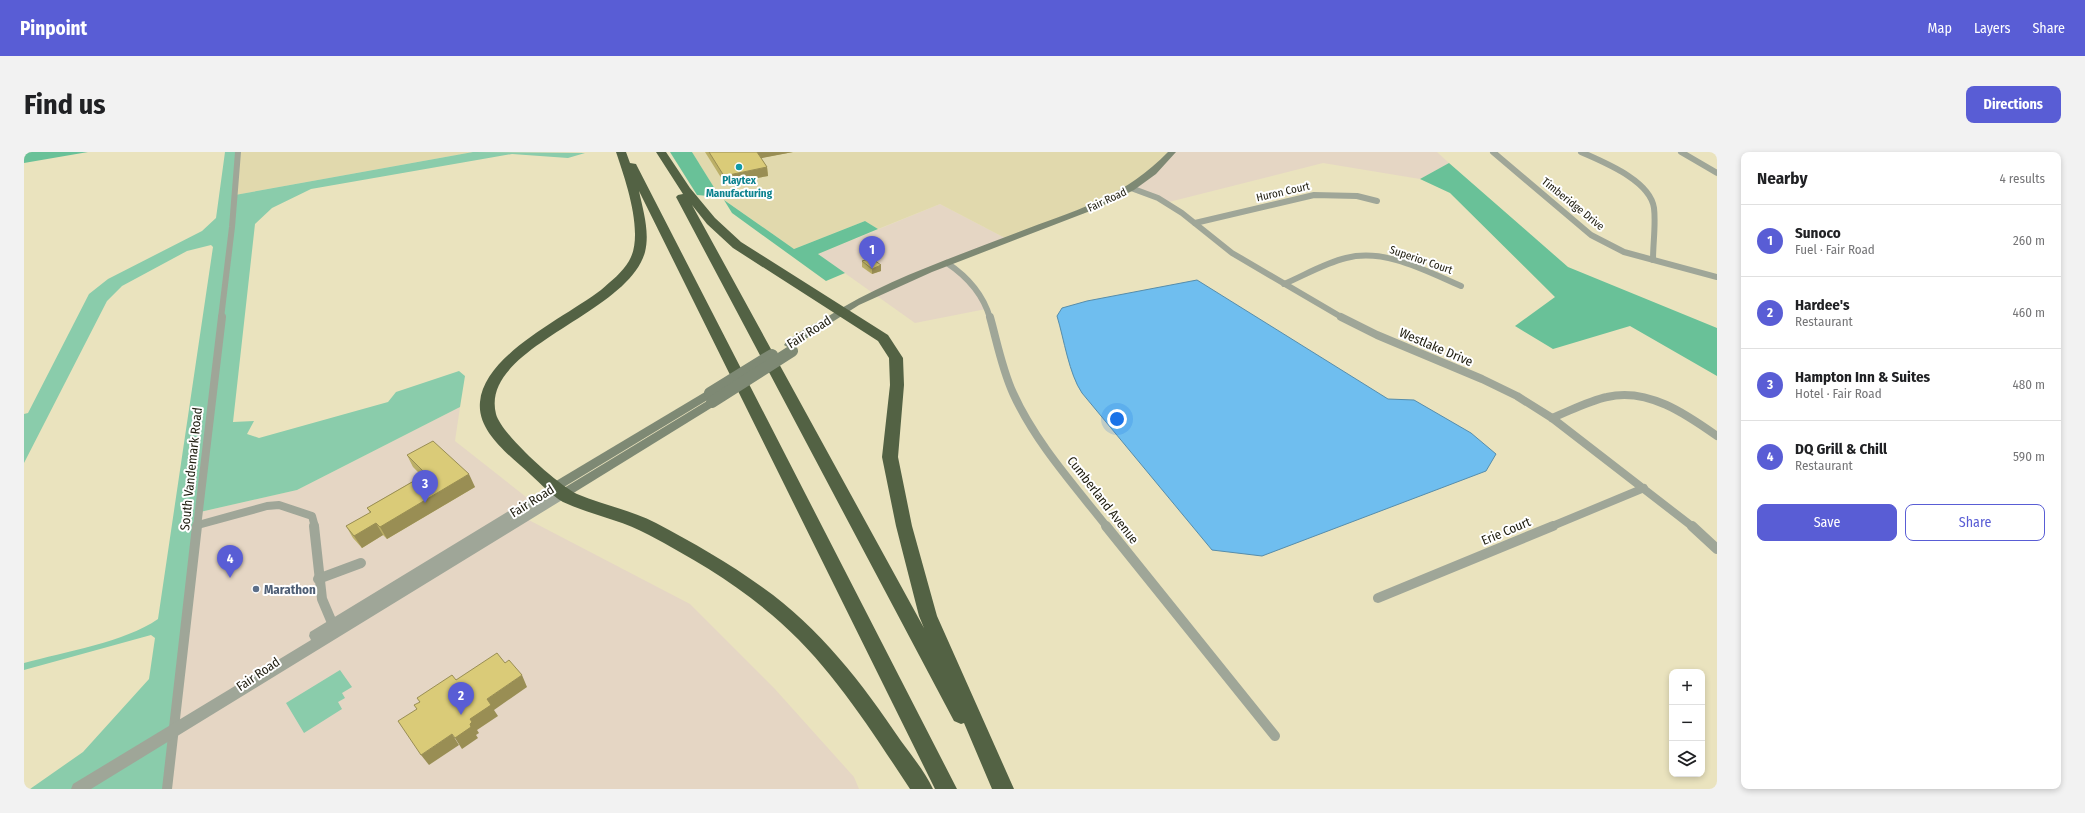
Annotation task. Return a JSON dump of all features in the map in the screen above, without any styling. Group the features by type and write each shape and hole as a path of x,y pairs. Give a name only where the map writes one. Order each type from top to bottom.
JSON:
{"highway":[{"path":"621,152 637,212 641,244 636,260 622,278 589,304 531,343 508,361 489,392 486,409 499,438 559,491 632,519 687,548 746,585 779,610 812,640 849,682 922,789"},
{"path":"625,152 946,789"},
{"path":"659,152 686,190 711,221 737,245 883,338 896,358 897,385 890,457 904,526 928,616 1002,789"},
{"path":"659,152 1002,789"}],"main road":[{"name":"Fair Road","path":"559,491 844,314 856,303 947,263 1096,206 1131,188 1153,172 1172,152"}],"street":[{"name":"South Vandemark Road","path":"167,789 232,227 238,152"},
{"name":"Timberidge Drive","path":"1493,152 1591,235 1624,252 1717,277"},
{"path":"1581,152 1629,177 1652,200 1654,207 1653,260"},
{"path":"1681,152 1717,173"},
{"name":"Westlake Drive","path":"1131,188 1158,198 1195,223 1232,253 1327,310 1377,335 1482,379 1517,396 1552,418 1685,519 1717,549"},
{"name":"Huron Court","path":"1195,223 1314,195 1358,196 1377,201"},
{"name":"Superior Court","path":"1284,284 1344,258 1357,256 1393,260 1423,270 1461,286"},
{"name":"Cumberland Avenue","path":"947,263 965,276 979,294 992,320 998,352 1012,392 1036,435 1275,736"},
{"path":"1552,418 1609,396 1629,396 1662,404 1682,412 1717,436"},
{"name":"Erie Court","path":"1378,598 1644,488"},
{"name":"Fair Road","path":"174,731 333,625 559,491"},
{"name":"Fair Road","path":"78,789 174,731 559,491"},
{"path":"198,525 267,506 280,505 312,516 315,525 318,579 326,614 333,625"},
{"path":"318,579 361,563"}],"shaded area":[{"path":"238,152 473,152 235,195"},
{"path":"692,152 1172,152 1131,188 1007,239 940,204 878,229 865,221 794,249 720,197"},
{"path":"1172,152 1437,152 1449,163 1420,179 1323,163 1165,203 1131,188"},
{"path":"940,204 1007,239 947,263 965,276 986,309 915,323 818,254"},
{"path":"460,407 455,441 540,508 525,518 690,604 774,688 854,777 859,789 167,789 200,512 297,490"}],"green space":[{"path":"24,152 88,152 24,163"},
{"path":"225,152 238,152 235,195 473,152 585,153 568,158 512,154 311,189 272,208 255,224 233,422 254,421 247,434 259,438 388,402 396,392 459,371 465,376 460,407 297,490 200,512 167,789 30,789 83,752 149,679 155,638 151,635 24,670 24,663 94,646 129,634 158,619 213,247 211,245 187,251 122,286 107,301 24,463 24,414 28,413 89,294 108,279 202,231 216,218"},
{"path":"670,152 692,152 720,197 697,195"},
{"path":"1449,163 1568,267 1717,328 1717,376 1630,326 1553,349 1515,326 1555,297 1450,193 1420,179"},
{"path":"724,200 794,249 865,221 878,229 818,254 845,273 826,281 732,213"},
{"path":"340,670 352,687 342,693 345,698 338,702 342,709 304,733 286,703"}],"water":[{"path":"1197,280 1388,399 1414,400 1471,433 1496,454 1486,471 1262,556 1212,550 1082,393 1077,385 1070,366 1057,316 1062,308 1087,301"}],"building":[{"name":"Playtex Manufacturing","path":"709,152 757,152 767,167 724,176"},
{"path":"871,258 881,265 872,269 862,261"},
{"path":"433,441 469,474 380,527 376,523 354,536 346,526 371,512 367,508 426,474 407,455"},
{"path":"497,653 505,663 509,660 522,675 487,699 491,705 470,719 472,722 470,724 471,727 455,738 452,734 421,755 398,721 417,709 414,705 420,702 417,698 452,675 456,680"}],"place":[{"name":"Playtex Manufacturing","path":"739,167"},
{"name":"Sunoco","path":"872,269"},
{"name":"Hampton Inn & Suites","path":"425,503"},
{"name":"DQ Grill & Chill","path":"230,578"},
{"name":"Marathon","path":"256,589"},
{"name":"Hardee's","path":"461,715"}]}
